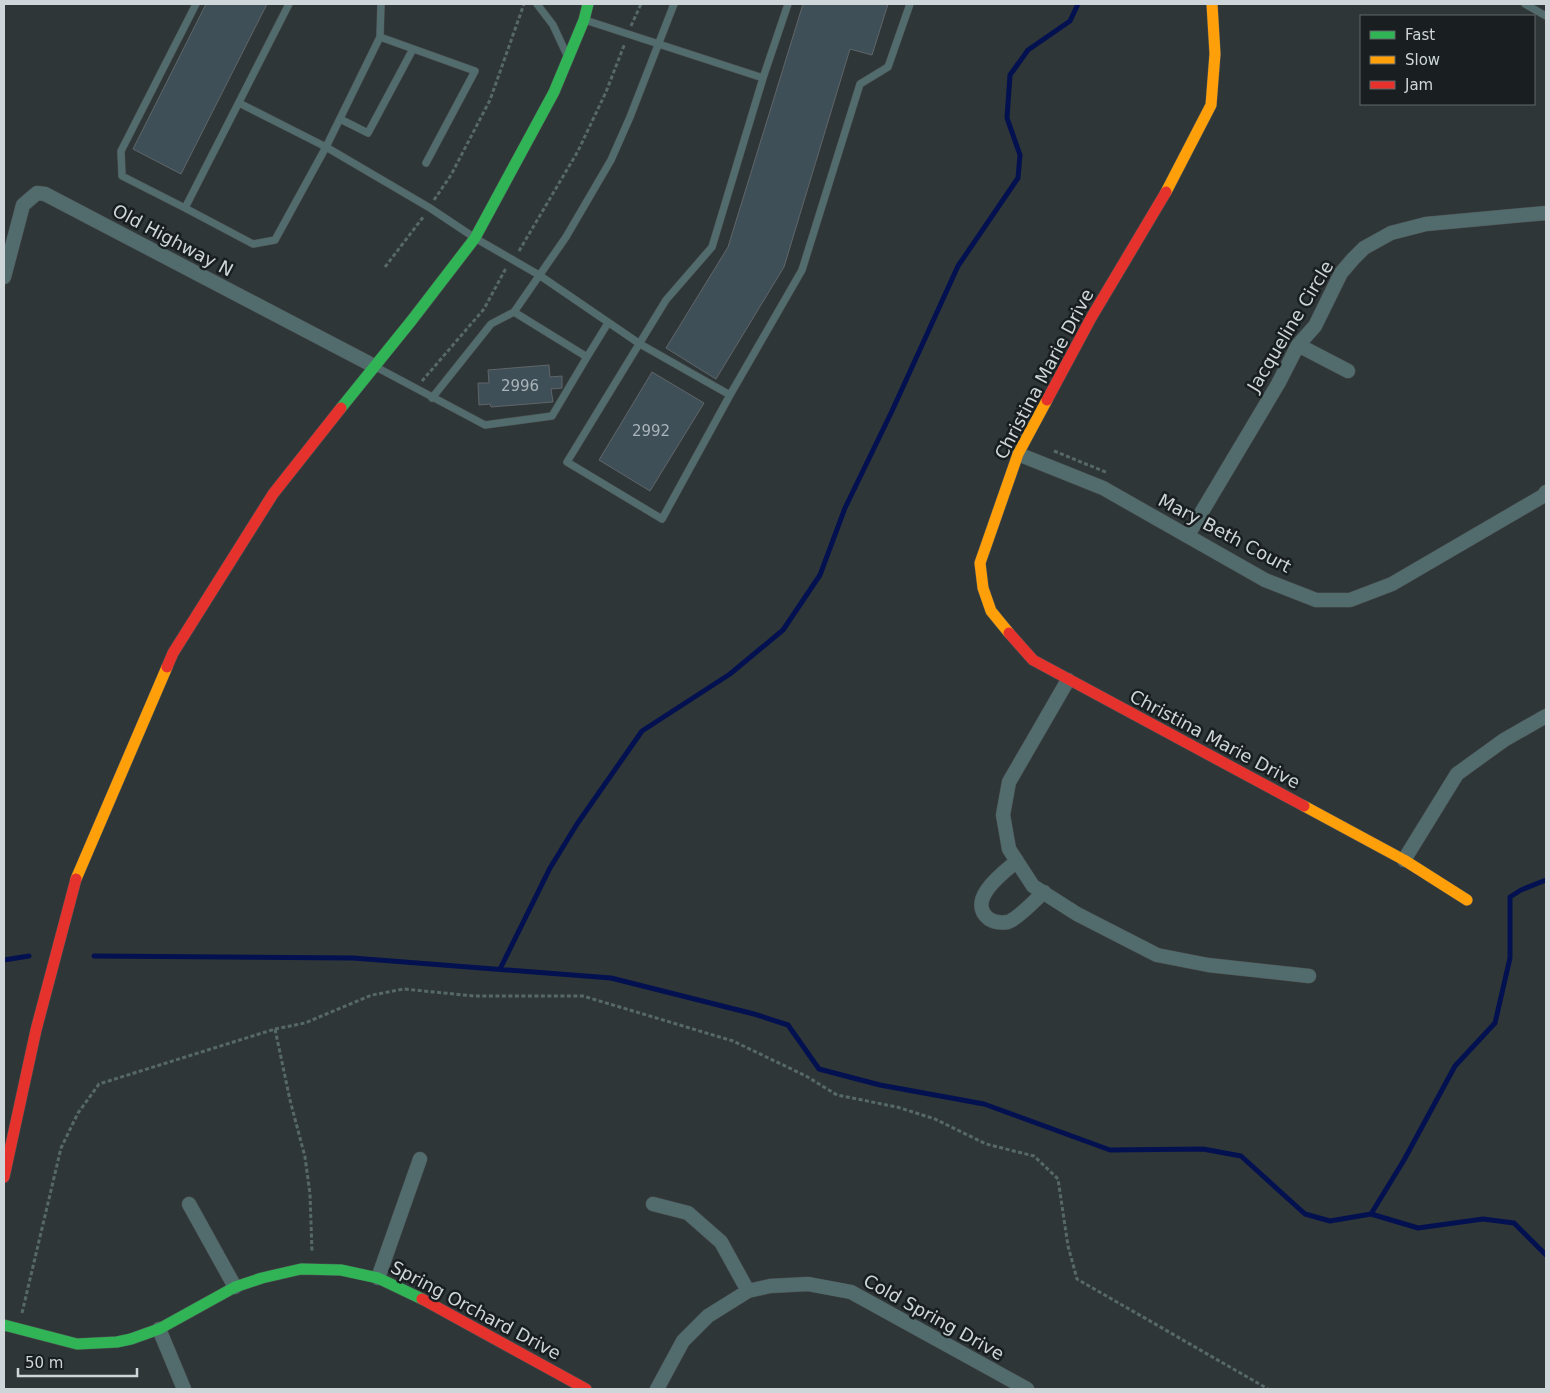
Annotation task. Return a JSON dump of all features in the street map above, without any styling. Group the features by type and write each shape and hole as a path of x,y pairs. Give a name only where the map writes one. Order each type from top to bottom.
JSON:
{"street":[{"path":"4,1177 6,1159 36,1030 76,880 173,653 273,494 412,320 474,238 554,92 584,20 588,4"},
{"name":"Christina Marie Drive","path":"1212,4 1215,54 1210,106 1164,198 1091,318 1018,454 980,564 983,588 991,611 1033,660 1404,860 1467,900"},
{"name":"Old Highway N","path":"4,277 23,205 37,193 45,194 374,366"},
{"name":"Jacqueline Circle","path":"1188,535 1278,384 1298,345 1315,326 1341,273 1364,248 1391,233 1426,224 1546,213"},
{"path":"1298,345 1348,371"},
{"name":"Mary Beth Court","path":"1018,454 1103,488 1265,580 1316,600 1350,600 1392,584 1543,496 1546,492"},
{"path":"1068,680 1009,782 1003,815 1009,850 1033,886 1076,914 1157,955 1208,966 1309,976"},
{"path":"1404,860 1457,774 1504,740 1546,716"},
{"path":"1017,862 990,885 982,896 982,905 990,920 1009,922 1044,892"},
{"path":"378,1278 420,1159"},
{"path":"190,1204 235,1288"},
{"path":"653,1204 688,1213 721,1242 748,1291"},
{"name":"Spring Orchard Drive","path":"4,1325 77,1344 117,1342 159,1329 235,1288 262,1278 301,1269 341,1270 378,1278 418,1297 586,1389"},
{"name":"Cold Spring Drive","path":"657,1389 682,1341 708,1316 748,1291 770,1286 808,1284 851,1292 1027,1389"},
{"path":"159,1329 184,1389"}],"lane":[{"path":"196,4 120,151 122,176 253,244 274,240 326,147 380,38 381,4"},
{"path":"186,208 289,4"},
{"path":"537,4 553,25 568,58"},
{"path":"432,398 491,324 514,312 566,237 611,160 674,4"},
{"path":"788,4 763,78 712,247 666,300 566,462 662,519 802,270 860,84 888,67 910,4"},
{"path":"1525,4 1546,16"},
{"path":"584,20 763,78"},
{"path":"380,38 475,71 426,163"},
{"path":"340,119 368,133 412,49"},
{"path":"239,103 326,147 430,208 474,238 539,276 640,344 730,395"},
{"path":"514,312 587,357"},
{"path":"374,366 485,425 552,416 608,323"}],"path":[{"path":"385,267 430,208 436,194 451,174 490,100 524,4"},
{"path":"416,390 427,374 442,360 484,309 505,270 530,236 578,151 606,92 640,4"},
{"path":"1046,448 1089,464 1114,476"},
{"path":"18,1328 61,1148 78,1114 98,1084 275,1029 305,1023 372,995 404,989 474,996 583,996 734,1041 806,1076 837,1095 897,1107 935,1119 986,1144 1034,1156 1058,1179 1068,1246 1077,1279 1268,1389"},
{"path":"275,1029 290,1100 305,1157 310,1194 312,1269"}],"building":[{"path":"206,4 267,4 181,174 133,149"},
{"path":"803,4 888,4 872,55 850,49 784,267 716,379 666,348 728,247"},
{"path":"549,365 550,377 562,376 562,388 551,389 553,402 491,407 490,404 479,405 478,383 489,383 488,370"},
{"path":"652,372 704,403 650,491 599,460"}],"waterway":[{"path":"500,969 550,868 577,824 642,731 730,674 783,630 820,575 845,508 892,411 958,266 1018,178 1020,155 1007,118 1010,75 1028,50 1070,21 1078,4"},
{"path":"1371,1214 1404,1160 1455,1066 1495,1023 1510,958 1510,897 1521,890 1546,880"},
{"path":"4,960 29,956"},
{"path":"94,956 353,958 611,978 754,1014 788,1025 819,1069 880,1085 984,1104 1110,1150 1203,1149 1241,1156 1305,1214 1330,1221 1371,1214 1418,1228 1483,1219 1514,1223 1546,1255"}],"traffic: fast":[{"path":"341,408 475,238 554,92 584,20 588,4"},
{"path":"4,1325 77,1344 117,1342 159,1329 235,1287 262,1278 301,1269 341,1270 378,1278 422,1299"}],"traffic: slow":[{"path":"1166,192 1211,105 1215,54 1212,4"},
{"path":"1009,633 991,611 983,588 980,563 1018,454 1047,400"},
{"path":"76,879 167,667"},
{"path":"1304,806 1404,860 1467,900"}],"traffic: jam":[{"path":"1047,400 1091,318 1166,192"},
{"path":"167,667 173,653 273,494 341,408"},
{"path":"1009,633 1033,660 1304,806"},
{"path":"4,1177 36,1030 76,879"},
{"path":"422,1299 586,1389"}]}
